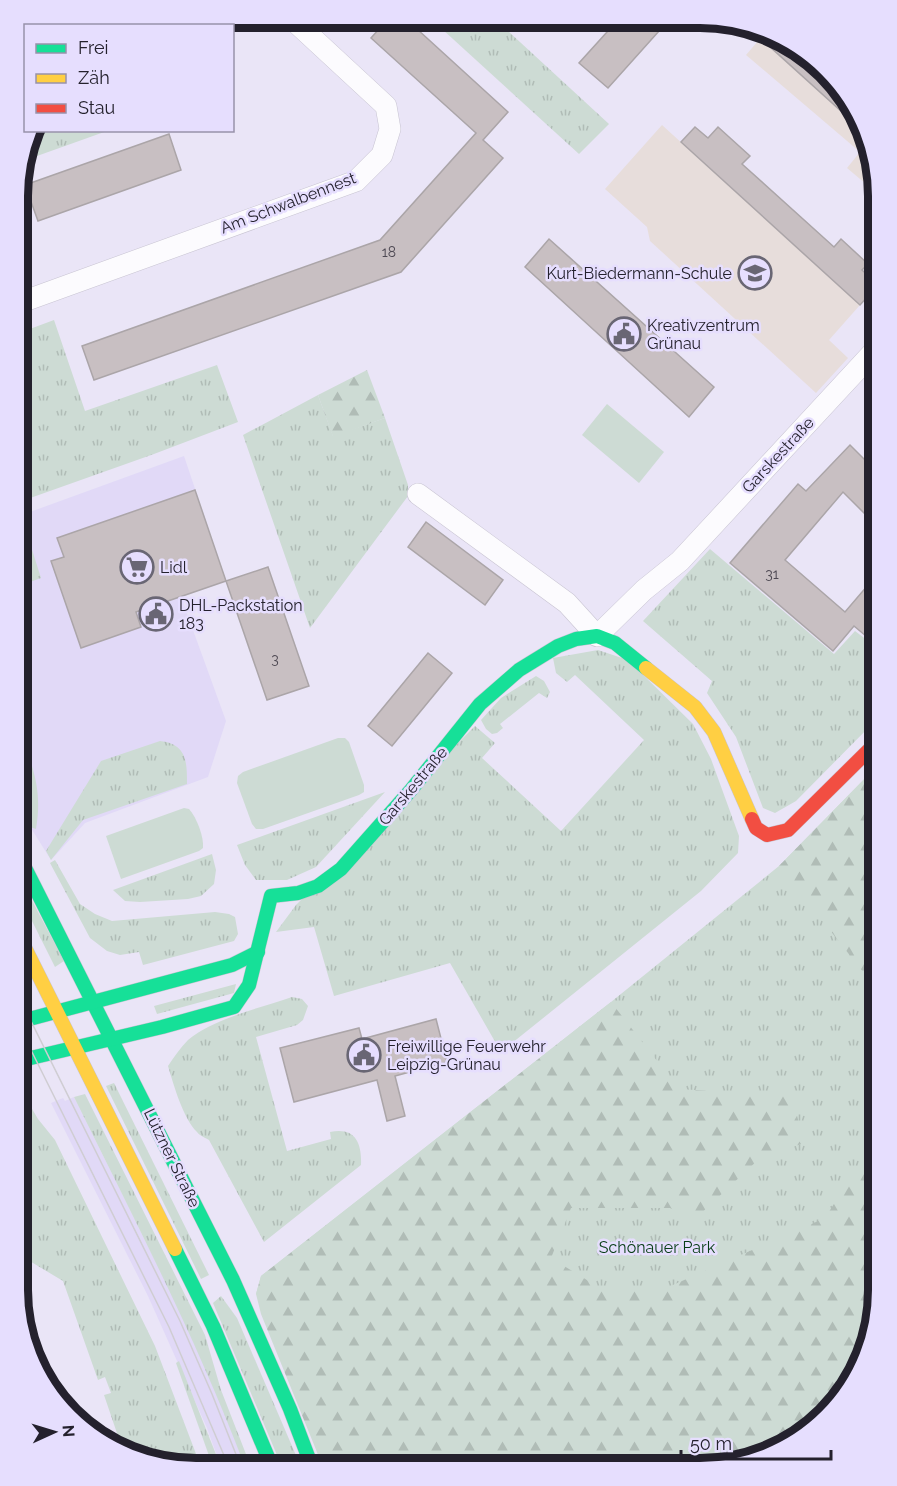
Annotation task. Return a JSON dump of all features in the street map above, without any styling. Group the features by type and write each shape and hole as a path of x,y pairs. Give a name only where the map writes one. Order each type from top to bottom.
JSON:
{"main road":[{"path":"597,636 615,644 695,707 714,732 756,828 767,835 788,830 868,751"},
{"name":"Garskestraße","path":"29,1058 162,1027 234,1006 249,985 271,896 298,893 318,886 341,869 411,790 480,704 519,670 558,646 576,639 597,636"},
{"name":"Lützner Straße","path":"29,876 233,1280 309,1458"},
{"path":"29,1019 232,965 258,952"},
{"path":"29,955 213,1326 268,1458"}],"street":[{"name":"Am Schwalbennest","path":"29,299 356,181 382,155 390,129 386,106 302,28"},
{"name":"Garskestraße","path":"597,636 644,590 680,561 868,358"},
{"path":"418,494 567,603 597,636"}],"shaded area":[{"path":"760,39 765,41 803,63 834,94 846,112 860,142 868,186 847,168 860,152 746,55"},
{"name":"Kurt-Biedermann-Schule","path":"662,125 860,305 829,340 848,358 816,393 650,241 647,227 605,189"},
{"path":"184,456 226,581 181,597 226,721 208,777 85,823 51,860 29,825 29,512"},
{"path":"74,1097 186,1323 224,1409 242,1458 218,1458 207,1428 148,1296 51,1103 63,1098 65,1101"}],"green space":[{"path":"441,28 505,28 609,124 579,154"},
{"path":"41,132 104,132 34,157"},
{"path":"54,320 85,411 217,365 238,422 29,498 29,329"},
{"path":"367,370 385,418 333,437 318,395"},
{"path":"318,395 333,436 385,418 408,485 408,496 310,628 243,435"},
{"path":"607,404 664,452 639,483 582,435"},
{"path":"29,540 41,578 29,582"},
{"path":"710,549 834,654 855,631 868,641 868,728 796,801 775,813 763,808 736,737 707,693 712,681 643,621"},
{"path":"598,650 628,660 693,724 711,759 739,836 738,853 701,891 501,1052 450,963 334,996 314,927 276,932 296,905 475,726 495,743 482,758 561,831 644,740 575,675 567,682 556,673 553,658"},
{"path":"536,676 544,681 550,692 547,698 539,693 500,724 503,728 497,733 492,734 486,729 481,720 501,698"},
{"path":"338,738 345,738 349,742 364,785 364,792 263,829 256,829 237,783 238,776 243,772"},
{"path":"160,741 176,746 184,755 187,784 83,820 51,860 46,851 101,761"},
{"path":"29,757 35,777 38,801 36,829 30,827"},
{"name":"Schönauer Park","path":"868,775 868,1300 860,1344 846,1374 834,1392 803,1423 755,1449 711,1457 675,1458 256,1294 261,1276 611,1002 779,866"},
{"path":"868,775 868,978 779,866"},
{"path":"385,792 316,867 287,880 256,880 245,865 237,845"},
{"path":"184,808 189,809 197,822 203,848 121,879 106,836"},
{"path":"212,854 216,870 214,884 201,896 188,899 125,901 113,890"},
{"path":"55,860 80,904 112,921 215,912 235,917 238,934 234,941 143,965 139,952 120,955 107,951 90,938 50,863"},
{"path":"29,895 64,961 55,967 29,915"},
{"path":"236,984 234,993 157,1014 154,1006"},
{"path":"292,997 302,999 308,1006 303,1020 297,1025 256,1037 287,1151 331,1139 330,1132 345,1132 351,1134 358,1143 361,1165 264,1242 209,1140 198,1133 187,1119 168,1066 185,1043 199,1032 238,1014"},
{"name":"Schönauer Park","path":"611,1002 679,1089 792,1096 804,1143 760,1158 694,1220 670,1208 571,1208 551,1258 600,1288 657,1292 825,1218 868,1150 868,1300 860,1344 846,1374 834,1392 803,1423 765,1445 733,1454 700,1458 319,1458 261,1314 256,1294 261,1276"},
{"path":"114,1083 209,1275 201,1279 106,1086"},
{"path":"85,1094 205,1335 221,1390 247,1458 241,1458 186,1326 74,1097"},
{"path":"29,1104 55,1140 155,1346 198,1458 153,1452 119,1438 104,1395 111,1393 105,1377 98,1380 63,1281 29,1261"},
{"path":"221,1296 237,1318 297,1458 278,1458 213,1303"},
{"path":"179,1361 217,1458 210,1458 176,1363"}],"building":[{"path":"380,28 416,28 508,112 483,140 503,158 401,272 94,380 82,346 380,240 476,133 371,38"},
{"path":"611,28 662,28 608,88 579,63"},
{"path":"763,40 803,63 834,94 844,110 842,112"},
{"path":"695,127 708,138 718,127 750,156 742,164 834,247 841,239 868,264 862,270 868,276 868,296 860,305 681,142"},
{"path":"169,134 181,170 38,221 29,196 30,183"},
{"path":"549,239 714,387 689,417 525,267"},
{"path":"850,445 868,463 868,517 843,492 785,560 845,612 868,585 868,638 854,626 833,651 730,563 798,484 806,491"},
{"name":"Lidl","path":"195,490 226,581 136,612 141,627 81,648 51,561 64,557 57,538"},
{"path":"426,522 503,580 485,605 408,547"},
{"path":"268,567 309,686 267,700 226,581"},
{"path":"428,653 452,673 392,746 368,726"},
{"name":"Freiwillige Feuerwehr Leipzig-Grünau","path":"436,1019 447,1062 395,1076 405,1116 387,1121 377,1080 294,1102 280,1048 359,1028 362,1039"}],"tram line":[{"path":"29,1017 180,1321 237,1458"},
{"path":"29,1046 169,1327 225,1458"}],"traffic: fast":[{"path":"29,1058 162,1027 234,1007 249,985 271,896 298,893 318,886 341,869 411,790 480,704 519,670 558,646 576,639 597,636 615,643 646,668"},
{"path":"29,876 233,1280 290,1409 309,1458"},
{"path":"29,1019 232,965 258,952"},
{"path":"175,1249 213,1326 268,1458"}],"traffic: slow":[{"path":"646,668 695,707 714,732 752,819"},
{"path":"29,956 175,1249"}],"traffic: jam":[{"path":"752,819 756,828 767,835 788,830 868,751"}],"place":[{"name":"Kurt-Biedermann-Schule","path":"755,273"},
{"name":"Kreativzentrum Grünau","path":"624,334"},
{"name":"Lidl","path":"137,567"},
{"name":"DHL-Packstation 183","path":"156,614"},
{"name":"Freiwillige Feuerwehr Leipzig-Grünau","path":"364,1055"}]}
